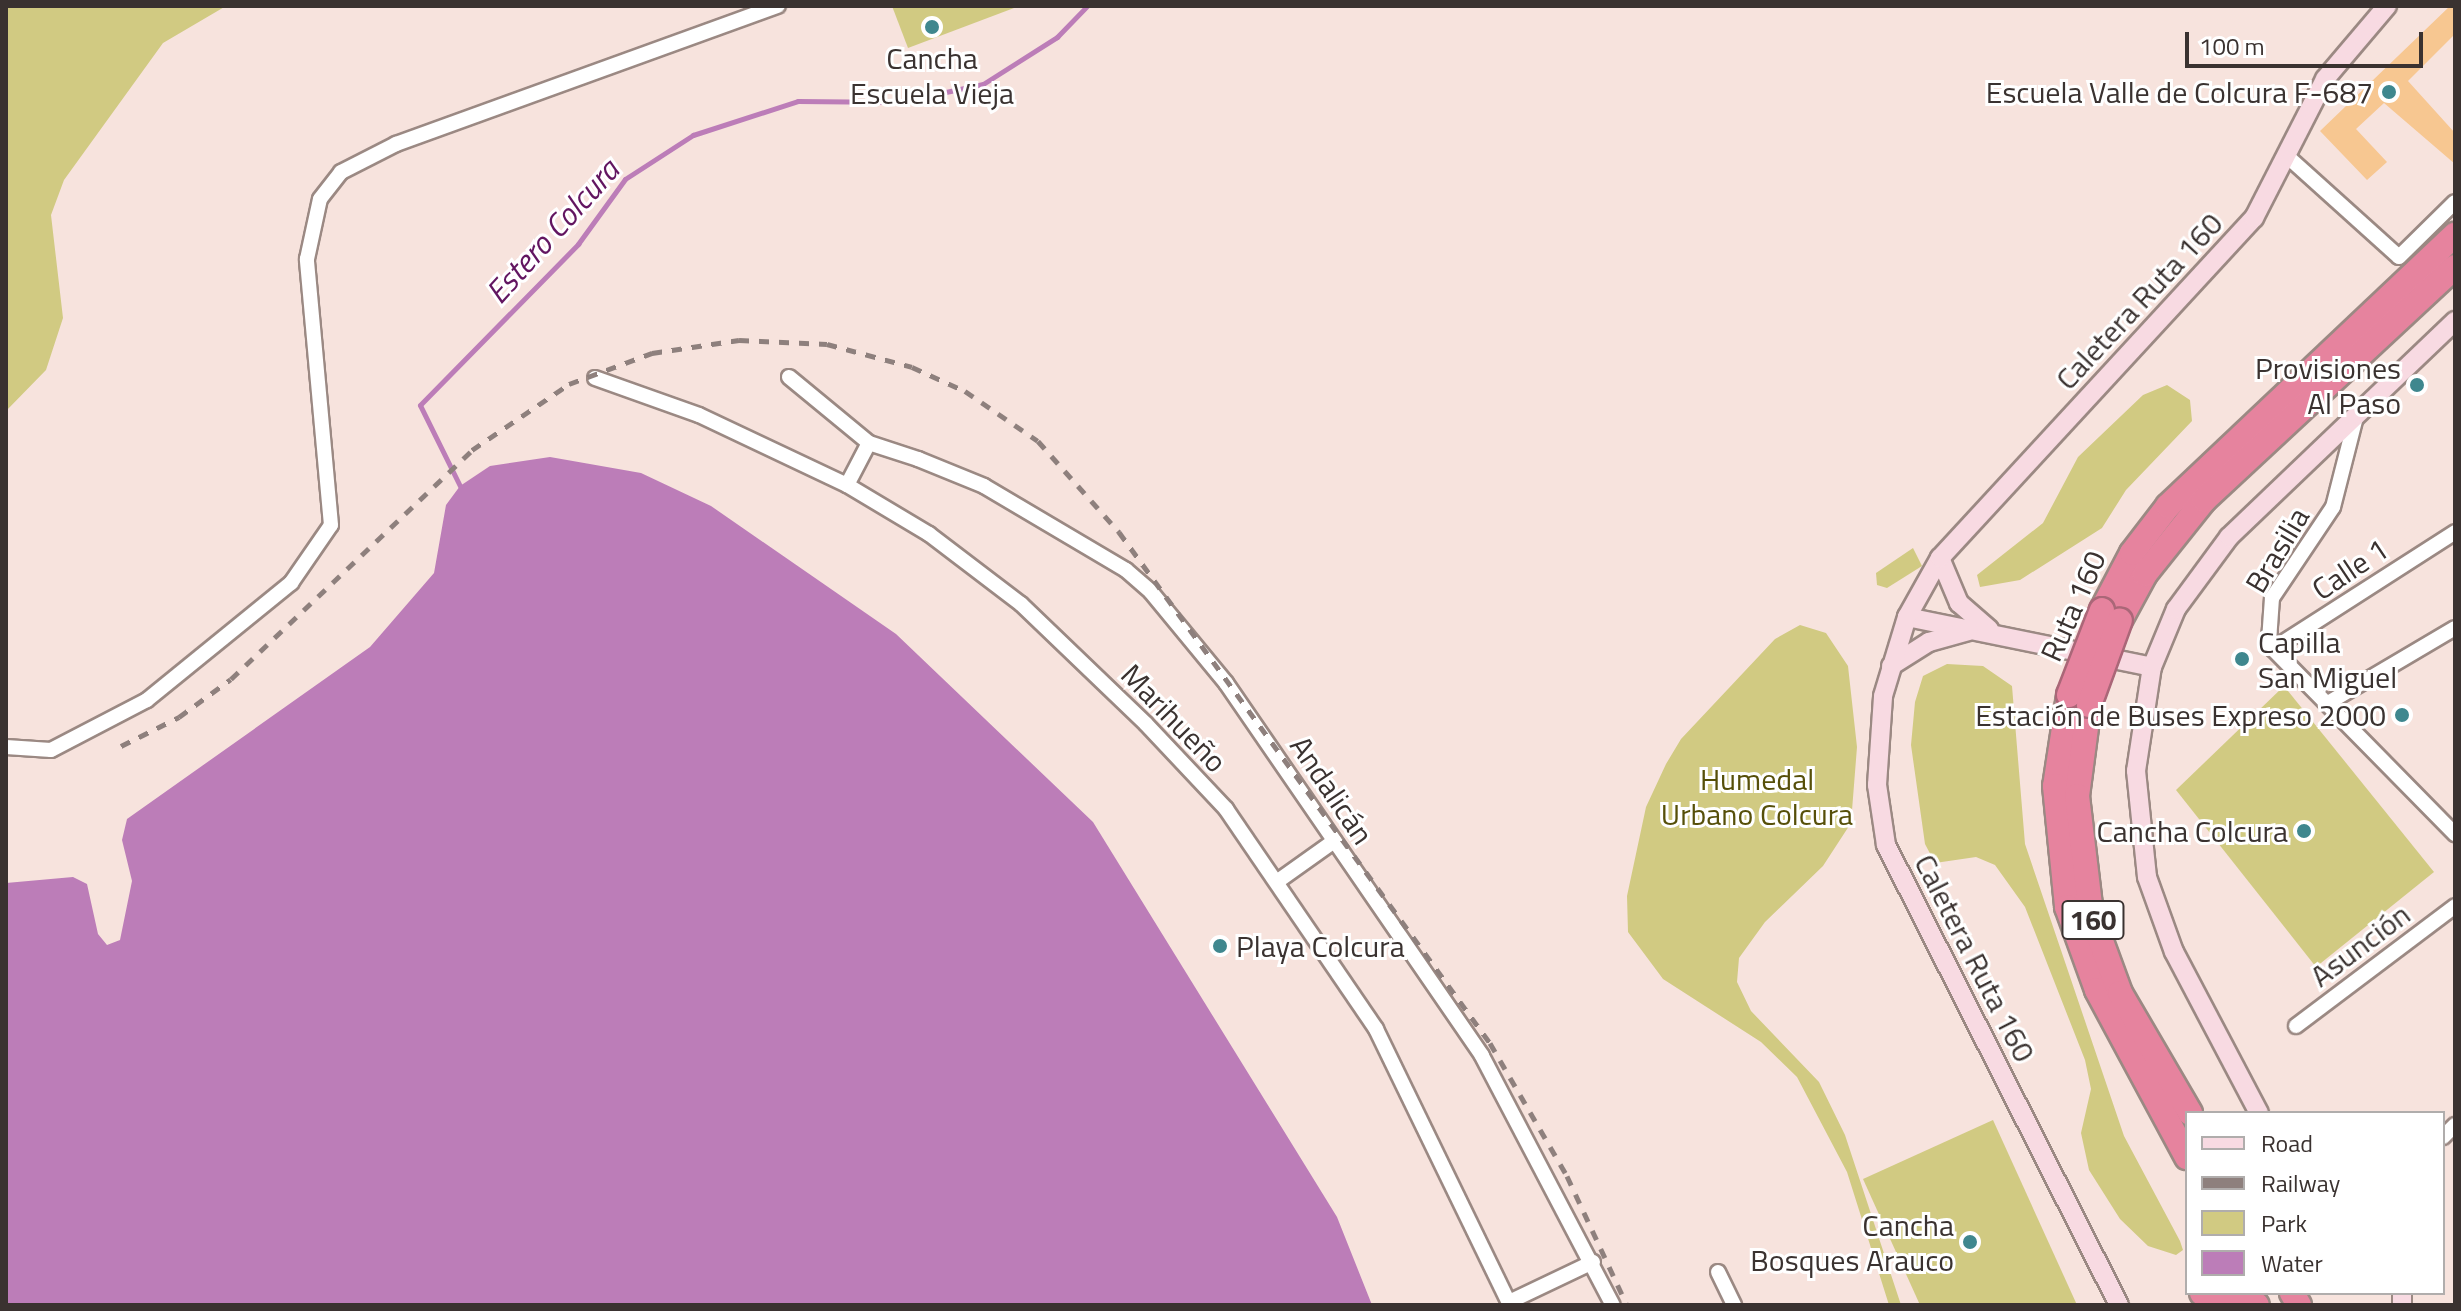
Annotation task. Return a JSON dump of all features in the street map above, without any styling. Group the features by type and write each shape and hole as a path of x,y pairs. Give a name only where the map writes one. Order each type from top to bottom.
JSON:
{"highway":[{"name":"Ruta 160","path":"2185,1153 2097,990 2067,907 2054,817 2079,700 2117,609 2132,553 2168,506 2455,235"},
{"name":"Ruta 160","path":"2117,609 2204,500 2455,267"},
{"name":"Ruta 160","path":"2079,700 2077,796 2091,914 2120,993 2189,1111"},
{"path":"2211,1295 2257,1305"}],"street":[{"path":"6,747 51,750 147,700 291,583 331,525 307,259 320,199 341,172 396,144 778,6"},
{"name":"Caletera Ruta 160","path":"2119,1305 1886,845 1877,755 1890,666 1907,617 1940,558 2246,227 2288,157 2325,79 2387,6"},
{"path":"2288,157 2399,257 2455,202"},
{"path":"2258,1111 2174,952 2147,877 2136,771 2152,667 2176,609 2210,559 2357,412 2455,321"},
{"name":"Andalicán","path":"789,377 869,443 984,486 1126,570 1226,683 1482,1056 1613,1305"},
{"name":"Marihueño","path":"595,378 699,415 847,485 962,556 1021,604 1226,809 1278,881 1376,1029 1510,1304"},
{"name":"Brasilia","path":"2273,649 2267,626 2272,598 2333,507 2357,412"},
{"path":"847,485 869,443"},
{"name":"Calle 1","path":"2273,649 2455,532"},
{"path":"1940,558 1959,603 1991,630"},
{"path":"1907,617 1991,630 2152,667"},
{"path":"2328,703 2455,628"},
{"path":"1890,666 1929,642 1991,630"},
{"path":"2273,649 2455,834"},
{"path":"1278,881 1334,841"},
{"name":"Asunción","path":"2296,1026 2455,906"},
{"path":"1510,1304 1593,1262"},
{"path":"1718,1272 1734,1305"}],"green space":[{"path":"6,6 226,6 163,43 64,180 51,215 63,318 46,370 6,411"},
{"name":"Cancha Escuela Vieja","path":"892,6 1019,6 908,48"},
{"path":"2167,385 2190,400 2192,421 2126,490 2102,528 2020,580 1980,587 1977,575 2043,523 2078,457 2143,395"},
{"path":"1913,548 1922,566 1887,588 1877,585 1876,573"},
{"name":"Humedal Urbano Colcura","path":"1800,625 1826,633 1848,666 1857,747 1851,823 1823,866 1765,922 1739,958 1737,982 1751,1011 1819,1082 1845,1135 1901,1305 1889,1305 1847,1172 1797,1077 1761,1042 1663,979 1628,932 1627,896 1646,807 1666,764 1681,739 1775,639"},
{"name":"Humedal Urbano Colcura","path":"1947,664 1983,666 2012,686 2025,844 2124,1136 2180,1241 2183,1250 2176,1255 2148,1246 2120,1219 2089,1170 2081,1133 2091,1089 2085,1060 2025,907 1995,865 1976,857 1935,863 1925,844 1911,745 1915,702 1923,676"},
{"name":"Cancha Colcura","path":"2284,686 2434,872 2316,967 2176,790"},
{"name":"Cancha Bosques Arauco","path":"1993,1120 2077,1305 1920,1305 1863,1179"}],"water":[{"path":"550,457 641,473 711,506 896,634 1093,822 1337,1217 1372,1305 6,1305 6,883 73,877 87,884 98,934 107,945 120,940 132,881 122,840 127,819 370,647 434,573 446,505 460,486 490,466"}],"building":[{"name":"Escuela Valle de Colcura F-687","path":"2450,6 2455,6 2455,34 2408,81 2455,133 2455,164 2384,103 2356,129 2387,162 2367,180 2320,131"}],"waterway":[{"name":"Estero Colcura","path":"460,486 420,405 578,244 625,179 693,135 798,101 899,102 983,84 1057,37 1087,6"}],"railway":[{"path":"121,746 179,717 231,679 472,450 569,384 652,353 739,340 827,344 912,367 965,391 1038,441 1119,532 1490,1043 1567,1176 1627,1305"}],"place":[{"name":"Cancha Escuela Vieja","path":"932,27"},
{"name":"Escuela Valle de Colcura F-687","path":"2389,92"},
{"name":"Provisiones Al Paso","path":"2417,385"},
{"name":"Capilla San Miguel","path":"2242,659"},
{"name":"Estación de Buses Expreso 2000","path":"2402,715"},
{"name":"Cancha Colcura","path":"2304,831"},
{"name":"Playa Colcura","path":"1220,946"},
{"name":"Cancha Bosques Arauco","path":"1970,1242"}]}
